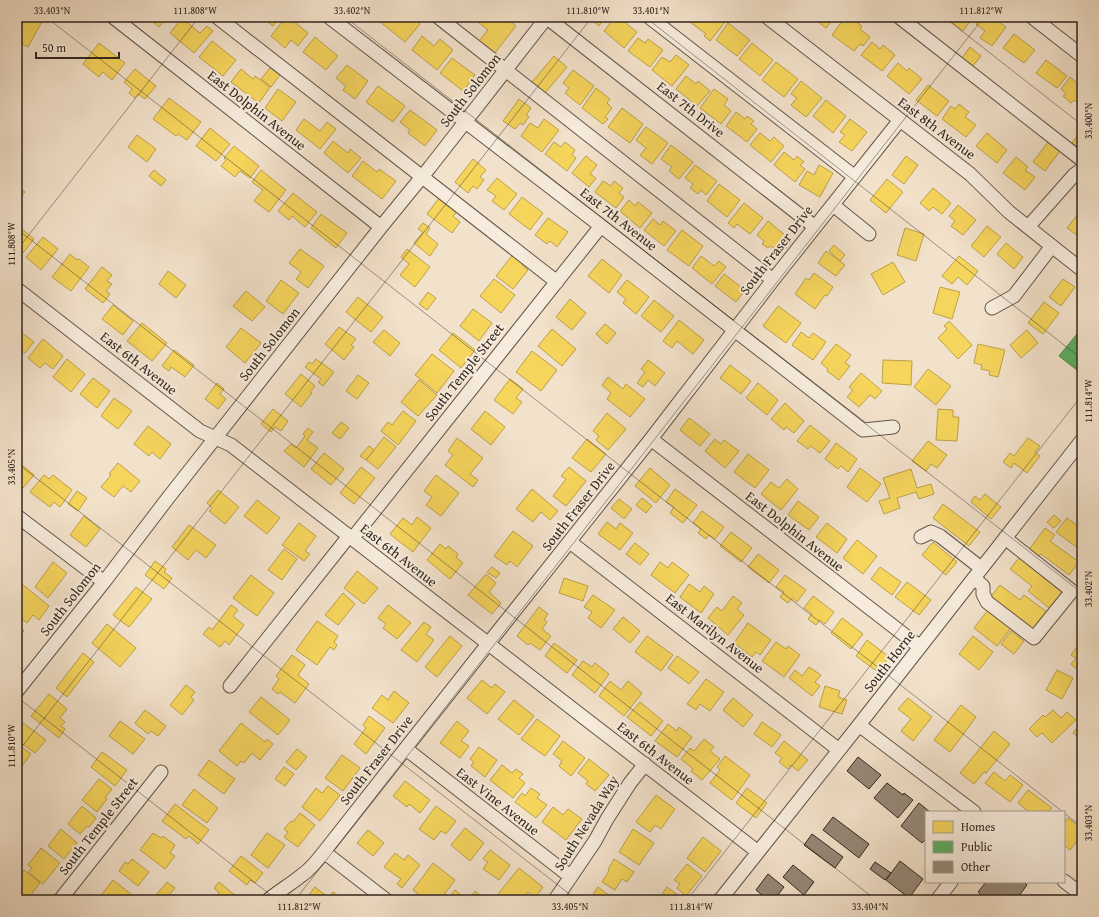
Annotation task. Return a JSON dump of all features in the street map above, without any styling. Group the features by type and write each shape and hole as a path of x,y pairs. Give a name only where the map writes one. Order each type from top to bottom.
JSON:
{"street":[{"name":"East Dolphin Avenue","path":"113,17 381,227"},
{"path":"217,17 423,176 557,282"},
{"name":"East 7th Avenue","path":"329,17 863,430 893,428"},
{"path":"438,17 773,280"},
{"name":"South Solomon","path":"17,690 104,582 168,498 381,227 466,122 547,17"},
{"name":"East 7th Drive","path":"547,17 815,227"},
{"path":"649,17 855,177"},
{"name":"East 8th Avenue","path":"767,17 970,174 1009,212 1082,270"},
{"path":"899,17 1082,160"},
{"path":"1032,17 1082,56"},
{"name":"South Fraser Drive","path":"268,900 313,866 651,440 734,330 900,120"},
{"path":"1028,227 1074,175 1082,169"},
{"path":"833,205 869,234"},
{"name":"South Temple Street","path":"230,686 601,226"},
{"path":"992,308 1014,296 1052,246"},
{"name":"East 6th Avenue","path":"17,289 200,431 231,445 758,852"},
{"name":"East Dolphin Avenue","path":"651,440 920,647"},
{"name":"South Horne","path":"720,900 1082,440"},
{"path":"17,516 104,582"},
{"path":"921,537 930,532 940,536 978,573 983,586 983,594 987,602 1034,638 1072,591 1005,538"},
{"name":"East Marilyn Avenue","path":"570,542 839,750"},
{"path":"859,725 973,811"},
{"name":"East Vine Avenue","path":"406,749 571,878"},
{"name":"South Nevada Way","path":"555,900 595,841 630,783 645,764"},
{"name":"South Temple Street","path":"60,900 161,772"},
{"path":"324,852 386,900"},
{"path":"1065,882 1082,895"},
{"path":"937,900 950,883"}],"building: Homes":[{"path":"17,17 26,17 30,19 31,17 44,18 28,47 17,41"},
{"path":"147,17 167,17 159,27"},
{"path":"261,17 280,17 273,26"},
{"path":"286,17 308,33 298,46 291,40 285,48 271,36"},
{"path":"382,17 411,17 420,24 405,42 379,21"},
{"path":"482,17 498,17 506,23 509,20 516,26 494,54 478,42 488,30 478,22"},
{"path":"588,17 605,17 599,26"},
{"path":"615,17 618,17 637,32 624,48 604,31"},
{"path":"694,17 719,17 725,22 710,41 704,36 706,34 690,22"},
{"path":"812,17 835,17 826,28"},
{"path":"845,17 850,17 862,26 860,29 870,37 863,46 860,44 854,51 832,35"},
{"path":"952,17 973,17 963,31 950,21"},
{"path":"981,17 992,17 1006,27 992,46 980,38 985,31 976,24"},
{"path":"182,18 200,33 207,26 213,31 194,53 170,33"},
{"path":"728,23 750,40 737,56 716,40"},
{"path":"1014,34 1035,50 1024,63 1003,48"},
{"path":"422,36 434,46 440,39 453,50 437,70 412,50"},
{"path":"315,37 338,56 326,70 303,52"},
{"path":"638,38 645,43 648,39 663,50 650,67 628,51"},
{"path":"212,41 236,60 223,76 199,57"},
{"path":"872,42 880,49 883,45 895,55 882,71 861,55"},
{"path":"99,43 125,63 112,80 103,72 99,77 83,64"},
{"path":"752,43 773,60 760,76 739,59"},
{"path":"970,47 981,56 972,67 962,58"},
{"path":"676,55 689,65 672,86 652,70 662,57 670,62"},
{"path":"554,56 567,67 545,93 532,82"},
{"path":"452,58 475,75 463,91 440,73"},
{"path":"1046,60 1067,76 1057,88 1036,73"},
{"path":"776,62 798,79 784,97 762,80"},
{"path":"898,63 907,71 909,68 922,79 909,94 887,76"},
{"path":"347,65 368,81 355,99 343,90 346,86 336,78"},
{"path":"270,68 280,75 271,87 261,79"},
{"path":"135,69 156,86 145,99 138,94 135,98 129,93 132,89 124,82"},
{"path":"241,69 253,79 255,76 270,87 259,103 231,82"},
{"path":"573,70 594,86 580,105 565,93 569,88 563,83"},
{"path":"686,76 696,84 698,81 710,91 697,106 676,89"},
{"path":"1070,77 1082,87 1082,106 1074,100 1071,103 1063,96 1066,94 1061,89"},
{"path":"801,81 822,98 806,117 791,105 797,98 791,94"},
{"path":"928,85 949,101 937,116 916,100"},
{"path":"378,86 405,106 393,122 366,102"},
{"path":"596,88 610,99 607,103 612,108 605,117 608,119 603,124 582,108"},
{"path":"278,89 296,102 282,121 265,108"},
{"path":"714,89 728,99 724,105 731,111 721,124 700,108"},
{"path":"169,98 201,122 187,140 178,134 176,136 153,119"},
{"path":"519,99 531,108 526,115 529,117 523,125 520,123 515,129 503,121"},
{"path":"826,100 846,116 833,133 813,116"},
{"path":"959,104 969,112 965,117 976,125 966,137 942,119 951,106 955,109"},
{"path":"622,108 643,124 630,143 608,127"},
{"path":"410,110 437,130 425,146 408,133 410,130 400,122"},
{"path":"736,112 745,119 747,116 754,121 751,124 757,129 747,142 726,126"},
{"path":"304,119 320,131 327,122 336,129 320,149 296,130"},
{"path":"544,119 559,130 542,152 521,136 530,123 538,128"},
{"path":"850,119 867,132 852,151 839,142 845,135 840,132"},
{"path":"646,127 668,143 652,164 640,155 646,148 636,140"},
{"path":"210,128 230,144 216,161 196,146"},
{"path":"760,133 770,141 774,137 784,146 771,162 750,145"},
{"path":"987,133 1007,150 997,163 976,146"},
{"path":"137,135 156,149 147,162 128,147"},
{"path":"1078,135 1082,139 1082,151 1072,143"},
{"path":"333,141 348,153 350,149 361,158 348,173 324,153"},
{"path":"554,142 561,147 565,142 575,150 572,155 576,158 567,171 545,154"},
{"path":"1048,142 1060,151 1045,171 1033,162"},
{"path":"671,145 693,162 679,179 669,171 672,167 661,159"},
{"path":"234,146 259,166 250,178 240,171 235,177 221,166 226,160 224,158"},
{"path":"784,152 794,160 797,156 804,162 800,165 805,169 795,182 774,165"},
{"path":"586,156 597,165 590,174 596,178 589,187 572,173"},
{"path":"906,156 918,165 904,184 892,175"},
{"path":"1016,157 1028,167 1025,170 1035,177 1025,190 1003,173"},
{"path":"473,159 486,170 480,177 484,180 477,189 473,186 468,193 455,182"},
{"path":"363,161 377,172 379,169 396,181 382,199 352,176"},
{"path":"695,165 717,181 706,195 701,190 698,194 690,188 693,184 685,178"},
{"path":"819,165 833,173 820,197 799,185 807,171 814,175"},
{"path":"154,170 166,180 161,186 149,176"},
{"path":"261,170 286,190 269,212 254,201 263,190 252,182"},
{"path":"497,178 517,194 504,210 492,201 496,196 487,190"},
{"path":"887,179 903,192 886,213 870,200"},
{"path":"603,181 611,186 614,181 623,188 619,193 624,197 616,208 595,192"},
{"path":"719,184 740,200 727,217 707,201"},
{"path":"17,185 25,192 17,201"},
{"path":"933,188 951,203 942,214 933,207 929,211 920,203"},
{"path":"293,193 317,212 305,227 292,216 289,220 278,211"},
{"path":"522,197 543,213 530,230 509,214"},
{"path":"439,198 457,212 453,216 460,222 452,233 427,214"},
{"path":"629,200 635,206 638,202 652,213 640,228 620,211"},
{"path":"744,203 763,218 750,234 737,224 734,228 728,223"},
{"path":"958,205 976,220 963,235 951,226 955,221 949,216"},
{"path":"1082,209 1082,237 1081,238 1067,228"},
{"path":"321,214 347,233 336,248 311,228"},
{"path":"548,218 568,232 557,247 550,241 547,244 535,235"},
{"path":"653,219 660,225 663,221 676,231 664,246 644,230"},
{"path":"768,221 792,241 785,249 780,245 776,250 770,246 768,248 762,244 764,241 757,235"},
{"path":"423,223 430,228 426,234 438,244 430,256 414,243 423,232 418,229"},
{"path":"17,225 34,239 23,253 17,249"},
{"path":"987,226 1001,237 984,257 971,246"},
{"path":"905,228 924,234 916,261 897,255"},
{"path":"682,230 703,246 689,266 667,250"},
{"path":"43,237 58,249 41,270 26,257"},
{"path":"1006,243 1023,257 1014,269 997,254"},
{"path":"834,245 845,255 840,261 829,251"},
{"path":"300,249 324,266 308,288 296,279 301,272 289,263"},
{"path":"407,249 430,267 415,287 400,275 409,264 401,257"},
{"path":"826,251 845,265 836,276 818,263"},
{"path":"514,253 525,262 522,265 528,270 513,289 496,276"},
{"path":"70,254 89,267 71,291 52,277"},
{"path":"701,256 714,266 719,261 726,267 712,284 692,268"},
{"path":"959,256 978,271 967,285 958,277 952,284 942,276"},
{"path":"602,259 622,275 609,293 588,276"},
{"path":"893,262 905,282 883,295 871,274"},
{"path":"102,267 112,275 107,281 112,284 106,291 110,294 103,303 85,289"},
{"path":"168,271 186,285 176,298 159,284"},
{"path":"814,273 833,287 815,309 795,294 806,278 809,280"},
{"path":"724,274 745,290 736,302 715,286"},
{"path":"494,279 515,295 501,313 480,296"},
{"path":"1063,279 1075,287 1061,306 1049,297"},
{"path":"281,280 299,293 283,314 266,301"},
{"path":"627,280 649,297 636,314 623,303 626,299 617,292"},
{"path":"940,287 960,292 952,319 933,313"},
{"path":"246,291 265,307 252,321 233,306"},
{"path":"428,292 436,298 427,310 419,304"},
{"path":"358,297 383,317 371,332 346,312"},
{"path":"570,299 586,313 572,330 556,317"},
{"path":"654,300 674,316 661,332 641,316"},
{"path":"1044,302 1059,313 1043,334 1028,323"},
{"path":"113,305 133,321 123,335 102,319"},
{"path":"778,306 801,323 786,343 763,326"},
{"path":"473,309 492,323 479,341 460,326"},
{"path":"679,320 704,340 693,354 677,341 672,348 663,341"},
{"path":"949,321 972,345 958,359 938,338 947,329 944,326"},
{"path":"142,323 167,343 152,361 127,341"},
{"path":"605,324 616,333 607,344 596,334"},
{"path":"339,327 356,339 351,345 354,347 344,360 325,344"},
{"path":"241,328 261,343 245,363 226,347"},
{"path":"17,329 34,342 25,353 20,350 17,354"},
{"path":"552,329 576,349 562,366 538,346"},
{"path":"384,330 400,343 390,356 373,342"},
{"path":"1027,330 1038,343 1021,358 1010,345"},
{"path":"801,332 809,338 813,333 826,342 813,360 792,345"},
{"path":"453,333 475,350 461,368 439,350"},
{"path":"43,339 63,356 53,369 45,363 40,368 28,358"},
{"path":"836,344 851,355 845,363 850,366 839,380 827,371 828,369 821,363"},
{"path":"978,344 1005,350 998,377 989,375 990,371 981,369 982,365 974,363"},
{"path":"174,350 194,365 185,377 171,367 169,371 162,366"},
{"path":"532,351 557,370 541,391 516,372"},
{"path":"432,354 454,371 437,393 415,375"},
{"path":"67,359 85,374 71,392 53,377"},
{"path":"316,359 334,372 323,386 318,382 321,379 305,367 309,362 312,364"},
{"path":"648,360 665,373 655,386 648,380 643,387 637,383 645,372 641,369"},
{"path":"883,360 912,361 911,385 882,383"},
{"path":"730,365 751,381 741,394 720,378"},
{"path":"928,369 951,386 936,405 914,387"},
{"path":"861,373 882,391 875,399 870,395 859,407 847,397 853,390 849,387"},
{"path":"301,374 315,386 310,392 312,393 301,407 285,394"},
{"path":"358,375 369,383 357,399 346,391"},
{"path":"608,377 623,389 626,384 645,399 630,417 607,399 611,393 602,385"},
{"path":"93,378 110,391 97,408 80,394"},
{"path":"510,379 523,389 516,398 522,402 513,414 494,400"},
{"path":"419,380 437,395 418,416 401,402"},
{"path":"217,383 224,389 220,394 226,399 218,409 205,399"},
{"path":"758,383 778,400 767,415 746,398"},
{"path":"114,398 132,411 118,429 101,416"},
{"path":"785,403 804,421 794,433 786,427 784,430 771,419"},
{"path":"273,409 288,421 281,431 275,427 271,432 261,424"},
{"path":"938,409 953,410 953,417 959,417 957,441 936,440"},
{"path":"403,411 416,421 398,445 381,431 388,422 392,425"},
{"path":"485,411 505,427 491,445 471,429"},
{"path":"607,413 626,429 608,450 596,440 599,436 593,431"},
{"path":"689,418 710,434 700,446 680,430"},
{"path":"341,422 349,428 340,439 332,433"},
{"path":"810,425 830,441 820,453 811,446 808,449 797,441"},
{"path":"148,426 171,444 160,459 152,452 149,456 134,444"},
{"path":"308,428 313,432 307,440 318,448 304,467 284,451 291,444 296,448 305,436 303,434"},
{"path":"384,437 396,447 378,469 366,460"},
{"path":"457,438 483,458 470,474 478,480 473,487 445,465 453,455 448,451"},
{"path":"1028,438 1040,446 1035,452 1040,456 1027,473 1014,463 1011,468 1003,462 1010,453 1014,456"},
{"path":"587,439 606,454 591,472 572,458"},
{"path":"715,439 721,444 724,440 739,451 725,468 705,451"},
{"path":"928,441 947,455 937,468 931,464 926,471 912,461"},
{"path":"836,443 857,459 848,472 841,466 838,469 825,459"},
{"path":"369,446 374,450 366,460 360,456"},
{"path":"324,453 344,469 331,485 311,469"},
{"path":"748,454 769,470 755,488 734,472"},
{"path":"17,461 34,475 23,488 17,484"},
{"path":"118,463 140,481 131,492 123,486 114,497 101,487 111,475 109,474"},
{"path":"361,467 375,478 354,504 340,493"},
{"path":"569,467 586,481 566,506 553,496 566,479 561,476"},
{"path":"650,468 670,485 656,503 635,486"},
{"path":"860,468 881,484 867,502 847,487"},
{"path":"911,469 917,488 931,484 934,494 919,499 916,492 897,498 900,508 884,514 879,501 890,498 883,478"},
{"path":"44,475 49,479 53,475 72,490 60,507 54,502 50,507 30,492"},
{"path":"436,475 459,493 441,516 426,505 432,497 424,491"},
{"path":"787,479 798,489 781,510 761,494 771,482 779,488"},
{"path":"532,489 558,511 550,520 541,512 533,522 516,509"},
{"path":"675,489 697,505 683,523 670,513 674,507 666,502"},
{"path":"218,490 239,507 225,524 209,511 212,508 207,503"},
{"path":"77,491 87,498 78,511 68,504"},
{"path":"985,494 1001,507 991,519 971,502 975,496 980,500"},
{"path":"642,498 652,506 646,513 636,505"},
{"path":"619,499 632,509 624,519 611,508"},
{"path":"257,500 280,518 267,534 244,516"},
{"path":"798,501 819,517 809,530 788,515"},
{"path":"943,504 980,532 969,546 933,518"},
{"path":"702,511 724,527 715,539 709,535 706,539 698,533 701,529 693,523"},
{"path":"1054,515 1061,521 1054,528 1047,522"},
{"path":"84,516 100,529 86,547 70,535"},
{"path":"417,517 431,528 413,552 390,534 403,518 412,525"},
{"path":"1067,518 1082,529 1082,551 1056,532"},
{"path":"607,522 616,529 620,523 633,533 620,550 598,534"},
{"path":"299,523 316,536 305,551 310,554 304,561 282,545"},
{"path":"827,523 847,539 837,553 816,537"},
{"path":"189,525 216,545 206,558 196,550 188,560 172,547"},
{"path":"1045,528 1055,535 1050,541 1079,562 1069,575 1041,554 1037,558 1028,551"},
{"path":"513,531 533,546 517,567 510,561 507,565 494,556"},
{"path":"731,532 752,548 741,562 720,546"},
{"path":"857,540 877,556 863,574 843,558"},
{"path":"933,542 957,562 946,575 922,555"},
{"path":"635,543 649,554 640,565 626,554"},
{"path":"440,544 446,549 448,546 458,554 456,557 463,563 450,579 427,560"},
{"path":"284,549 297,559 282,580 268,570"},
{"path":"758,554 779,570 769,583 748,567"},
{"path":"1022,554 1065,589 1049,608 1028,591 1032,586 1010,569"},
{"path":"155,561 166,569 164,572 172,578 164,589 145,575"},
{"path":"53,562 67,573 48,598 35,587"},
{"path":"660,562 668,568 672,562 689,575 675,593 651,575"},
{"path":"492,567 500,573 496,578 487,572"},
{"path":"880,567 901,582 892,595 871,579"},
{"path":"357,571 378,588 364,604 344,588"},
{"path":"486,574 496,583 489,592 501,603 492,614 468,595"},
{"path":"251,575 274,593 257,616 233,598"},
{"path":"785,575 806,590 797,602 792,598 788,603 780,597 784,592 776,587"},
{"path":"564,578 588,586 583,601 559,593"},
{"path":"907,582 931,600 919,615 895,597"},
{"path":"22,584 49,606 39,620 33,615 27,623 17,615 17,591"},
{"path":"689,584 700,592 704,586 714,594 701,613 680,597"},
{"path":"1000,585 1020,600 1024,595 1047,612 1031,633 988,600"},
{"path":"136,587 152,599 129,627 113,615"},
{"path":"343,593 355,604 338,625 325,615"},
{"path":"593,595 615,610 601,628 588,618 592,612 584,607"},
{"path":"733,596 742,603 737,609 744,615 728,635 708,618 717,607 722,611"},
{"path":"813,596 834,612 825,624 820,620 816,625 808,619 812,614 804,608"},
{"path":"231,605 238,610 233,616 244,625 229,645 225,641 220,647 203,634 209,627 212,630"},
{"path":"388,605 411,623 397,639 383,628 386,624 378,618"},
{"path":"539,607 548,614 544,620 547,622 542,629 551,636 540,650 530,643 528,645 517,636"},
{"path":"988,610 1011,628 997,646 974,628"},
{"path":"623,617 640,631 630,643 613,629"},
{"path":"842,618 863,634 851,649 831,633"},
{"path":"317,621 338,636 334,642 337,645 334,650 330,647 317,665 296,650"},
{"path":"424,622 431,627 426,634 434,640 417,662 401,650"},
{"path":"748,623 771,640 760,655 756,652 752,657 734,643"},
{"path":"107,624 136,648 120,667 92,643"},
{"path":"17,626 24,631 17,639"},
{"path":"1011,631 1024,641 1014,654 1001,644"},
{"path":"450,636 462,646 437,677 425,667"},
{"path":"647,636 673,655 661,671 635,652"},
{"path":"973,636 993,652 979,670 959,654"},
{"path":"867,640 889,657 878,672 856,656"},
{"path":"1081,641 1082,674 1071,664 1076,658 1071,655"},
{"path":"776,642 786,649 788,646 800,655 784,677 762,661"},
{"path":"554,643 577,660 567,673 545,656"},
{"path":"83,653 94,662 67,697 56,688"},
{"path":"292,655 305,665 298,675 309,684 295,703 280,692 278,694 272,689 279,679 276,676"},
{"path":"677,656 699,672 689,684 668,668"},
{"path":"583,661 592,667 595,663 609,674 595,693 572,675"},
{"path":"809,667 821,675 815,682 820,686 812,696 789,678 795,670 802,676"},
{"path":"1057,670 1073,678 1062,699 1046,690"},
{"path":"706,679 724,692 710,711 700,704 696,710 687,704"},
{"path":"482,680 492,688 495,684 505,692 487,714 467,698"},
{"path":"610,681 621,690 628,681 642,693 624,716 599,696"},
{"path":"186,685 195,692 191,697 194,700 182,715 170,705"},
{"path":"825,686 840,691 838,697 847,700 842,714 819,707"},
{"path":"394,691 409,703 393,723 372,708 382,695 388,700"},
{"path":"49,694 67,709 60,718 65,722 61,726 65,729 59,738 31,716"},
{"path":"261,697 290,720 278,735 249,712"},
{"path":"733,698 753,715 743,727 723,710"},
{"path":"908,698 932,717 913,741 901,731 911,719 898,709"},
{"path":"514,700 534,716 519,735 498,719"},
{"path":"640,702 663,721 651,736 627,717"},
{"path":"961,705 976,717 950,752 934,740"},
{"path":"145,710 166,726 158,736 151,731 148,734 135,723"},
{"path":"1053,710 1061,718 1067,712 1076,720 1052,743 1042,733 1037,737 1029,729 1043,715 1045,717"},
{"path":"369,716 385,728 366,754 354,744 366,728 363,725"},
{"path":"537,719 560,736 545,756 521,739"},
{"path":"120,721 145,739 133,754 109,736"},
{"path":"457,721 469,731 461,741 469,746 460,758 440,743"},
{"path":"1082,721 1082,740 1073,733"},
{"path":"762,722 781,735 772,747 754,734"},
{"path":"23,723 46,740 35,753 17,740 17,731"},
{"path":"241,723 265,742 267,739 273,744 260,760 252,753 244,763 241,761 237,766 219,751"},
{"path":"668,724 677,731 679,727 692,737 677,757 655,741"},
{"path":"994,731 1010,744 986,773 984,772 974,784 960,773"},
{"path":"704,739 714,747 710,751 720,759 702,780 691,771 693,769 681,759 690,748 694,751"},
{"path":"563,741 585,758 571,776 559,766 562,761 553,754"},
{"path":"784,741 808,760 798,771 791,765 788,769 779,762 782,758 775,753"},
{"path":"17,743 31,754 19,770 17,769"},
{"path":"479,747 497,760 485,777 471,766 474,762 470,759"},
{"path":"297,749 307,757 296,770 286,762"},
{"path":"102,752 127,770 115,786 91,767"},
{"path":"342,755 360,768 343,791 325,778"},
{"path":"725,756 750,775 732,800 710,783 720,770 717,767"},
{"path":"589,759 609,775 595,791 586,784 588,781 578,773"},
{"path":"209,760 235,779 224,794 198,775"},
{"path":"502,765 512,773 516,769 523,774 519,778 525,783 513,798 490,780"},
{"path":"284,767 294,774 285,786 275,779"},
{"path":"994,772 1005,781 1010,775 1023,785 1010,802 985,783"},
{"path":"99,779 112,789 105,798 107,799 97,812 82,800"},
{"path":"405,781 430,800 420,813 409,804 407,807 393,796"},
{"path":"328,786 340,795 320,821 302,807 316,788 322,793"},
{"path":"531,788 540,794 537,798 547,805 536,818 515,802 522,793 525,796"},
{"path":"747,788 767,803 756,818 736,803"},
{"path":"194,789 218,808 207,823 182,805"},
{"path":"1028,790 1052,808 1049,811 1028,811 1018,803"},
{"path":"656,795 675,809 661,829 655,825 650,832 636,822"},
{"path":"175,804 209,830 198,844 189,836 186,839 162,821"},
{"path":"82,806 96,818 89,827 87,826 80,834 68,824"},
{"path":"436,806 456,821 446,834 441,831 434,840 419,829"},
{"path":"553,807 563,815 568,809 582,819 566,840 542,822"},
{"path":"300,813 315,825 298,847 284,837 288,832 284,829 291,821 293,822"},
{"path":"1068,818 1082,829 1082,835 1070,850 1065,846 1065,822"},
{"path":"465,828 484,843 470,861 451,845"},
{"path":"61,829 77,843 64,859 48,846"},
{"path":"633,829 654,843 639,865 619,852"},
{"path":"368,830 384,843 373,856 357,843"},
{"path":"153,833 161,838 163,836 175,845 170,853 175,856 165,869 140,850"},
{"path":"267,833 285,845 268,868 251,855"},
{"path":"703,837 721,851 705,872 687,858"},
{"path":"41,848 60,863 43,884 28,872 32,868 28,865"},
{"path":"490,850 510,865 499,880 483,869 488,862 483,859"},
{"path":"395,853 404,860 408,855 420,865 402,888 397,884 401,879 384,867"},
{"path":"241,856 263,873 255,883 250,880 247,885 229,871"},
{"path":"132,859 149,872 138,886 119,871 125,862 128,864"},
{"path":"614,859 634,872 627,882 622,879 615,890 602,882"},
{"path":"433,863 455,880 440,900 426,900 413,890"},
{"path":"687,864 702,876 686,896 677,888 680,884 674,880"},
{"path":"519,868 543,887 535,898 528,892 522,900 506,900 498,894"},
{"path":"24,870 40,883 27,900 23,900 17,895 17,879"},
{"path":"113,880 132,895 128,900 102,900 99,898"},
{"path":"167,882 175,888 165,900 152,900"},
{"path":"219,882 237,897 235,900 214,900 219,893 214,888"},
{"path":"315,887 329,898 333,892 343,900 305,900"},
{"path":"598,887 615,900 589,900"},
{"path":"667,887 683,899 683,900 658,900"},
{"path":"455,890 467,900 447,900"},
{"path":"475,891 483,898 482,900 469,900"}],"building: Public":[{"path":"1082,328 1082,374 1059,356"}],"building: Other":[{"path":"858,757 881,775 869,789 847,771"},
{"path":"887,783 903,795 904,793 913,800 898,818 874,798"},
{"path":"919,803 929,811 925,811 925,840 922,843 901,826"},
{"path":"833,817 869,844 859,858 823,830"},
{"path":"812,834 843,857 835,868 804,845"},
{"path":"900,861 923,879 909,898 886,880"},
{"path":"875,862 891,873 885,880 870,869"},
{"path":"793,865 814,882 804,895 783,877"},
{"path":"768,874 784,887 774,900 768,900 756,890"},
{"path":"985,883 1025,883 1027,885 1016,900 987,900 978,892"}]}
